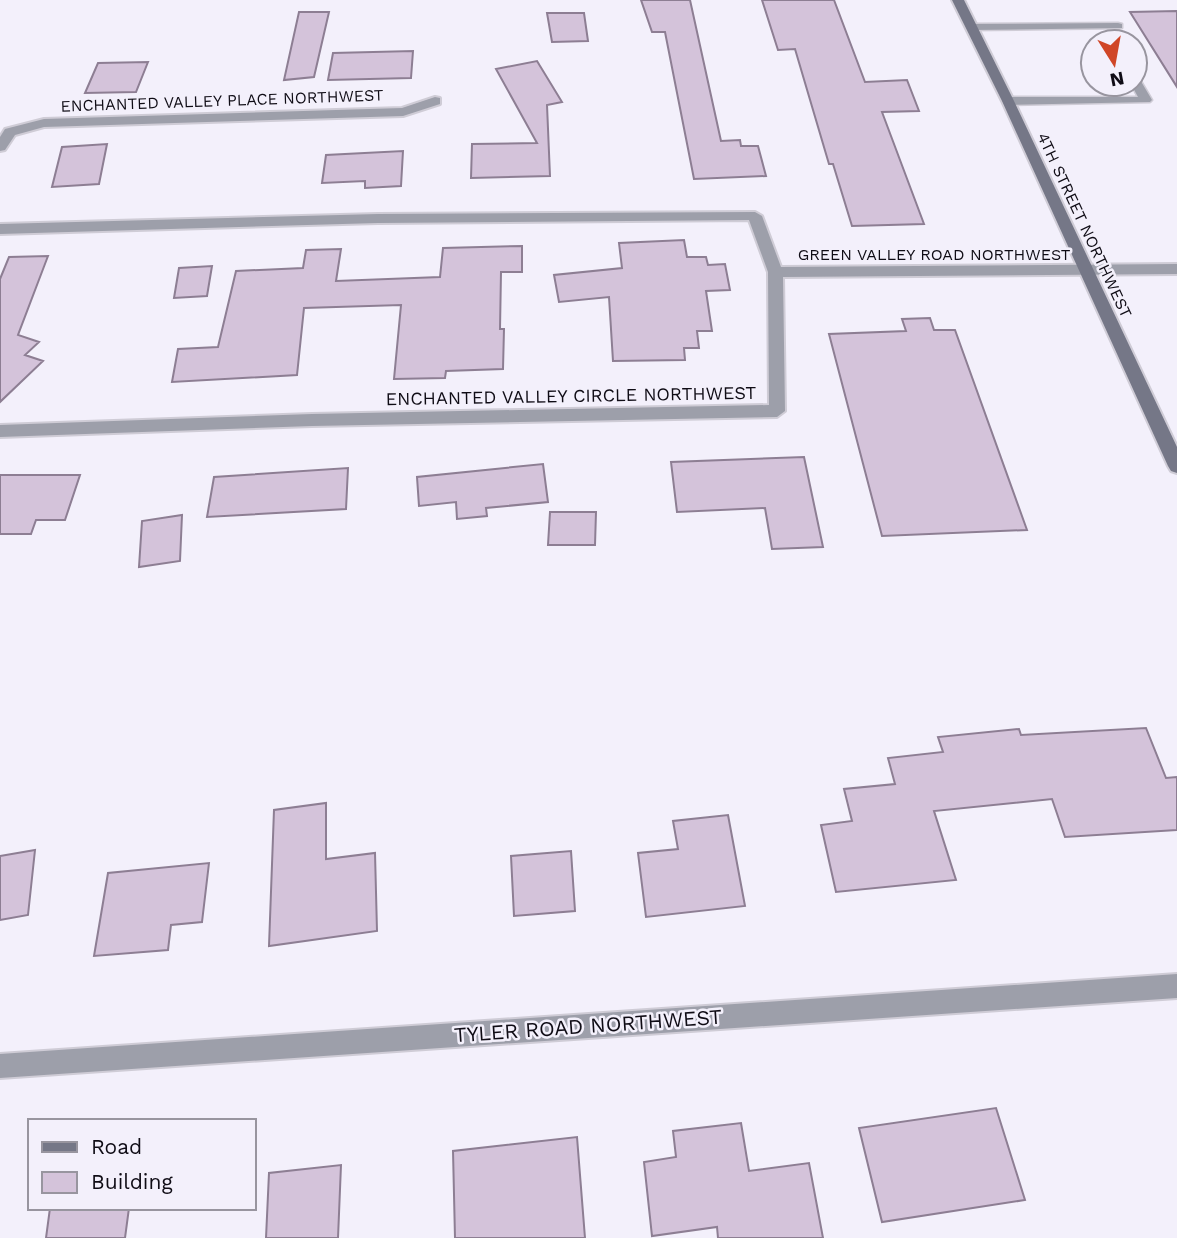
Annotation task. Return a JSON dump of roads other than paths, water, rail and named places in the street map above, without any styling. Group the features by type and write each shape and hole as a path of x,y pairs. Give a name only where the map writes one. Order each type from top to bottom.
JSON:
{"main road":[{"name":"4TH STREET NORTHWEST","path":"958,0 1008,101 1177,466"}],"street":[{"name":"ENCHANTED VALLEY PLACE NORTHWEST","path":"0,147 10,132 44,122 403,112 435,101"},
{"name":"ENCHANTED VALLEY CIRCLE NORTHWEST","path":"0,229 447,215 755,215 775,272 777,411 312,420 0,431"},
{"name":"GREEN VALLEY ROAD NORTHWEST","path":"775,272 1177,269"},
{"name":"TYLER ROAD NORTHWEST","path":"0,1066 1177,986"}],"lane":[{"path":"971,27 1118,26"},
{"path":"1008,101 1146,100 1145,98"}]}
